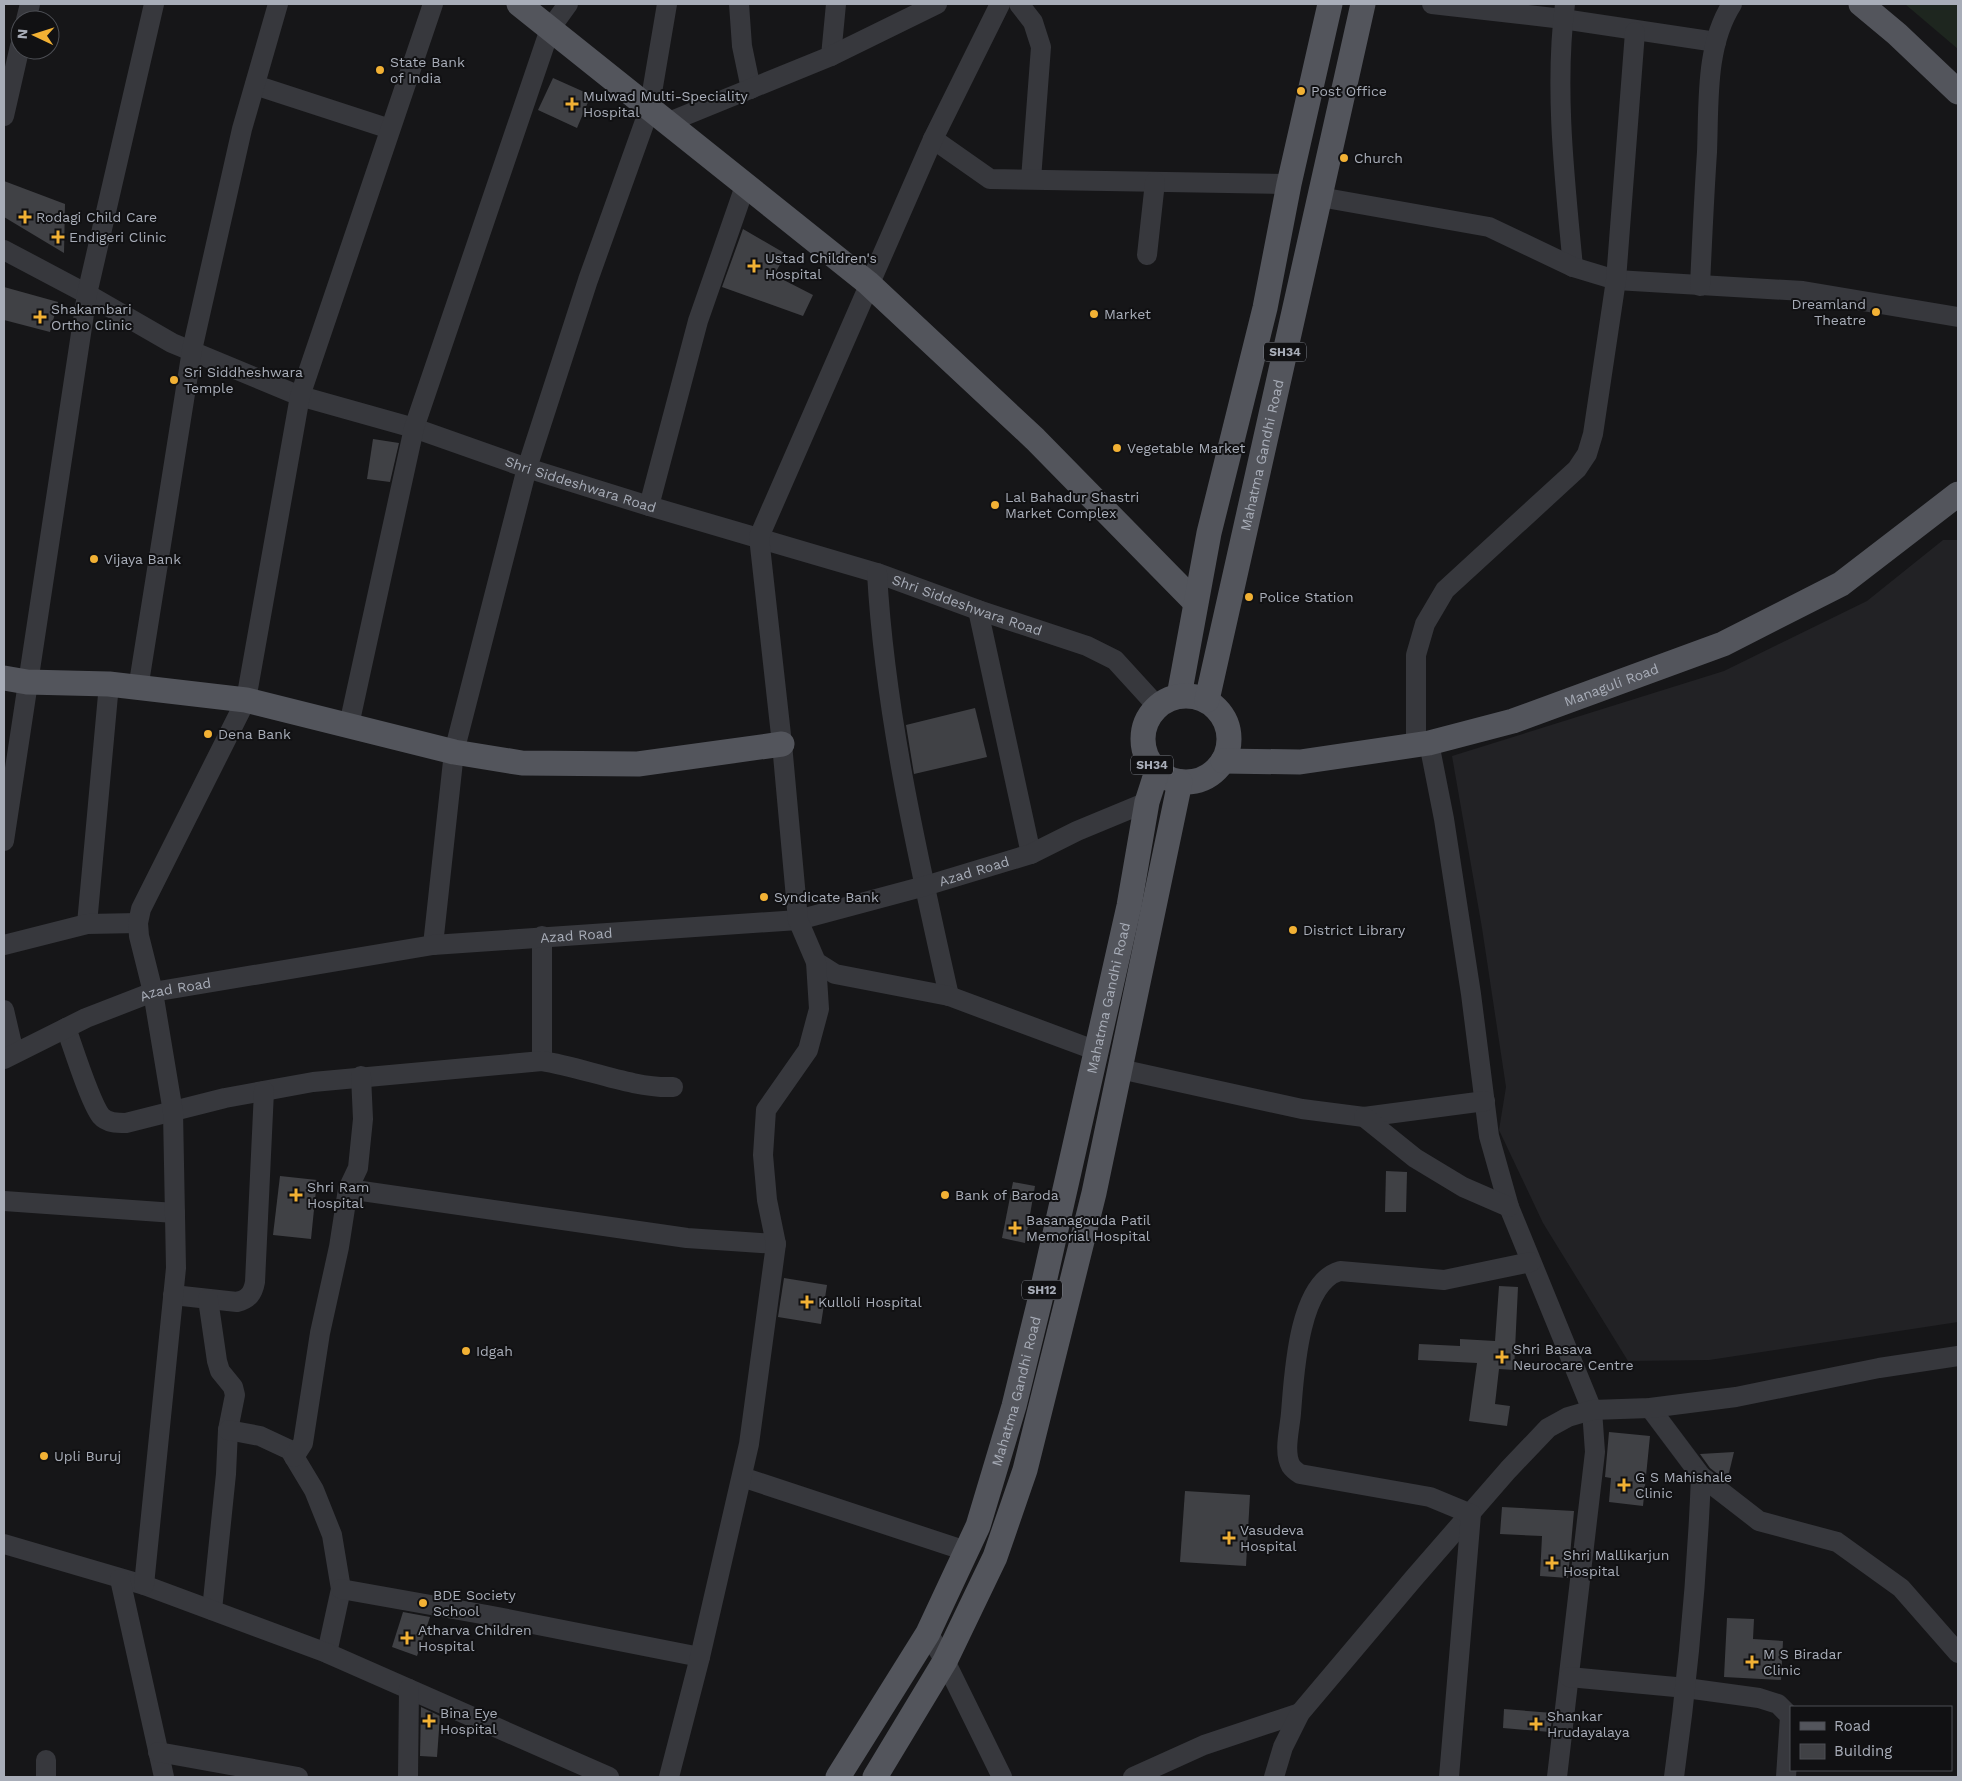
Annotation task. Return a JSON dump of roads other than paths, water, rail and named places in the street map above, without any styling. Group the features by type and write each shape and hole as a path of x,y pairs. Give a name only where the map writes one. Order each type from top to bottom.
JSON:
{"main road":[{"path":"519,4 868,283 1035,439 1195,602"},
{"name":"SH34","path":"1223,761 1212,774 1197,781 1180,782 1168,778 1157,771 1149,762 1143,738 1150,715 1168,701 1195,602 1209,533 1265,308 1289,184 1330,4"},
{"name":"Mahatma Gandhi Road","path":"1207,700 1363,4"},
{"path":"1861,4 1897,34 1958,92"},
{"name":"Managuli Road","path":"1223,761 1300,762 1422,744 1513,722 1723,644 1841,584 1958,494"},
{"path":"15,680 109,684 138,689 246,700 454,752 522,763 638,764 782,744"},
{"path":"1168,701 1190,695 1207,700 1220,712 1228,727 1229,745 1223,761"},
{"name":"Mahatma Gandhi Road","path":"838,1777 928,1633 978,1526 1014,1406 1129,906 1146,802 1157,771"},
{"name":"Mahatma Gandhi Road","path":"876,1777 945,1660 995,1557 1026,1470 1094,1193 1180,782"}],"street":[{"path":"4,841 15,680 87,294 154,4"},
{"path":"138,689 192,350 242,129 278,4"},
{"path":"144,1585 176,1268 173,1112 153,992 139,936 138,923 141,909 246,700 300,396 434,4"},
{"path":"349,725 414,428 550,30 568,4"},
{"path":"433,945 454,752 527,468 588,280 659,116 667,4"},
{"path":"738,4 742,46 750,89"},
{"path":"831,56 836,4"},
{"path":"669,1777 700,1657 749,1444 776,1244 767,1200 763,1155 766,1110 808,1050 819,1009 816,962 798,920 782,744 759,537 868,283 933,139 1000,4"},
{"path":"1019,4 1033,22 1041,47 1031,179"},
{"path":"1432,4 1564,12 1635,32 1716,42"},
{"path":"1700,286 1710,79 1716,42 1725,15 1732,4"},
{"path":"659,116 750,89 831,56 930,6"},
{"path":"1564,12 1560,73 1565,179 1573,267"},
{"path":"1557,1777 1595,1452 1592,1410 1509,1207 1489,1136 1447,838 1422,744 1416,655 1426,624 1445,590 1577,469 1587,454 1593,434 1616,280 1635,32"},
{"path":"4,116 17,60"},
{"path":"254,85 390,129"},
{"path":"933,139 990,179 1289,184"},
{"path":"1147,255 1155,182"},
{"path":"648,506 698,321 745,186"},
{"path":"1320,197 1489,227 1573,267 1616,280 1802,291 1958,317"},
{"name":"Shri Siddeshwara Road","path":"4,250 87,294 172,343 300,396 414,428 527,468 648,506 877,572 978,610 1087,646 1115,660 1168,701"},
{"path":"877,572 880,627 895,728 925,886 949,996"},
{"path":"978,610 1031,854"},
{"path":"87,924 109,684"},
{"name":"Azad Road","path":"9,1056 66,1028 153,992 433,945 542,936 798,920 925,886 1031,854 1077,831 1146,802"},
{"path":"4,945 87,924 138,923"},
{"path":"542,936 542,1060"},
{"path":"816,962 835,974 949,996 1097,1051"},
{"path":"4,1010 9,1056"},
{"path":"66,1028 101,1116 112,1123 126,1123 264,1091 361,1076 481,1068 542,1060 572,1066 610,1078 673,1087"},
{"path":"1120,1069 1302,1109 1364,1117 1484,1101"},
{"path":"294,1457 303,1443 320,1333 339,1247 348,1189 358,1168 362,1119 361,1076"},
{"path":"173,1295 237,1302 245,1300 253,1292 264,1091"},
{"path":"1364,1117 1415,1158 1463,1187 1509,1207"},
{"path":"348,1189 687,1238 776,1244"},
{"path":"4,1201 175,1213"},
{"path":"1471,1514 1430,1497 1322,1479 1300,1474 1291,1466 1288,1449 1295,1368 1304,1319 1318,1287 1330,1274 1340,1271 1444,1280 1531,1262"},
{"path":"208,1299 217,1361 235,1395 228,1430 226,1474 212,1610"},
{"path":"1274,1777 1283,1747 1300,1713 1471,1514 1548,1428 1568,1417 1592,1410 1650,1408 1736,1397 1879,1368 1958,1356"},
{"path":"1650,1408 1701,1476 1759,1521 1837,1542 1901,1588 1958,1653"},
{"path":"228,1430 260,1436 290,1450 314,1490 332,1535 341,1589 327,1653"},
{"path":"1674,1777 1686,1688 1698,1568 1701,1476"},
{"path":"742,1477 966,1551"},
{"path":"1448,1777 1471,1514"},
{"path":"4,1544 120,1580 144,1585 327,1653 609,1777"},
{"path":"120,1580 164,1777"},
{"path":"341,1589 487,1614 700,1657"},
{"path":"928,1633 945,1660 1002,1777"},
{"path":"1569,1677 1686,1688 1759,1698 1778,1704 1790,1716 1786,1777"},
{"path":"408,1777 409,1689"},
{"path":"1134,1777 1204,1745 1300,1713"},
{"path":"158,1752 298,1777"}],"place":[{"name":"State Bank of India","path":"380,70"},
{"name":"Post Office","path":"1301,91"},
{"name":"Mulwad Multi-Speciality Hospital","path":"572,104"},
{"name":"Church","path":"1344,158"},
{"name":"Rodagi Child Care","path":"25,217"},
{"name":"Endigeri Clinic","path":"58,237"},
{"name":"Ustad Children's Hospital","path":"754,266"},
{"name":"Dreamland Theatre","path":"1876,312"},
{"name":"Market","path":"1094,314"},
{"name":"Shakambari Ortho Clinic","path":"40,317"},
{"name":"Sri Siddheshwara Temple","path":"174,380"},
{"name":"Vegetable Market","path":"1117,448"},
{"name":"Lal Bahadur Shastri Market Complex","path":"995,505"},
{"name":"Vijaya Bank","path":"94,559"},
{"name":"Police Station","path":"1249,597"},
{"name":"Dena Bank","path":"208,734"},
{"name":"Syndicate Bank","path":"764,897"},
{"name":"District Library","path":"1293,930"},
{"name":"Shri Ram Hospital","path":"296,1195"},
{"name":"Bank of Baroda","path":"945,1195"},
{"name":"Basanagouda Patil Memorial Hospital","path":"1015,1228"},
{"name":"Kulloli Hospital","path":"807,1302"},
{"name":"Idgah","path":"466,1351"},
{"name":"Shri Basava Neurocare Centre","path":"1502,1357"},
{"name":"Upli Buruj","path":"44,1456"},
{"name":"G S Mahishale Clinic","path":"1624,1485"},
{"name":"Vasudeva Hospital","path":"1229,1538"},
{"name":"Shri Mallikarjun Hospital","path":"1552,1563"},
{"name":"BDE Society School","path":"423,1603"},
{"name":"Atharva Children Hospital","path":"407,1638"},
{"name":"M S Biradar Clinic","path":"1752,1662"},
{"name":"Bina Eye Hospital","path":"429,1721"},
{"name":"Shankar Hrudayalaya","path":"1536,1724"}]}
